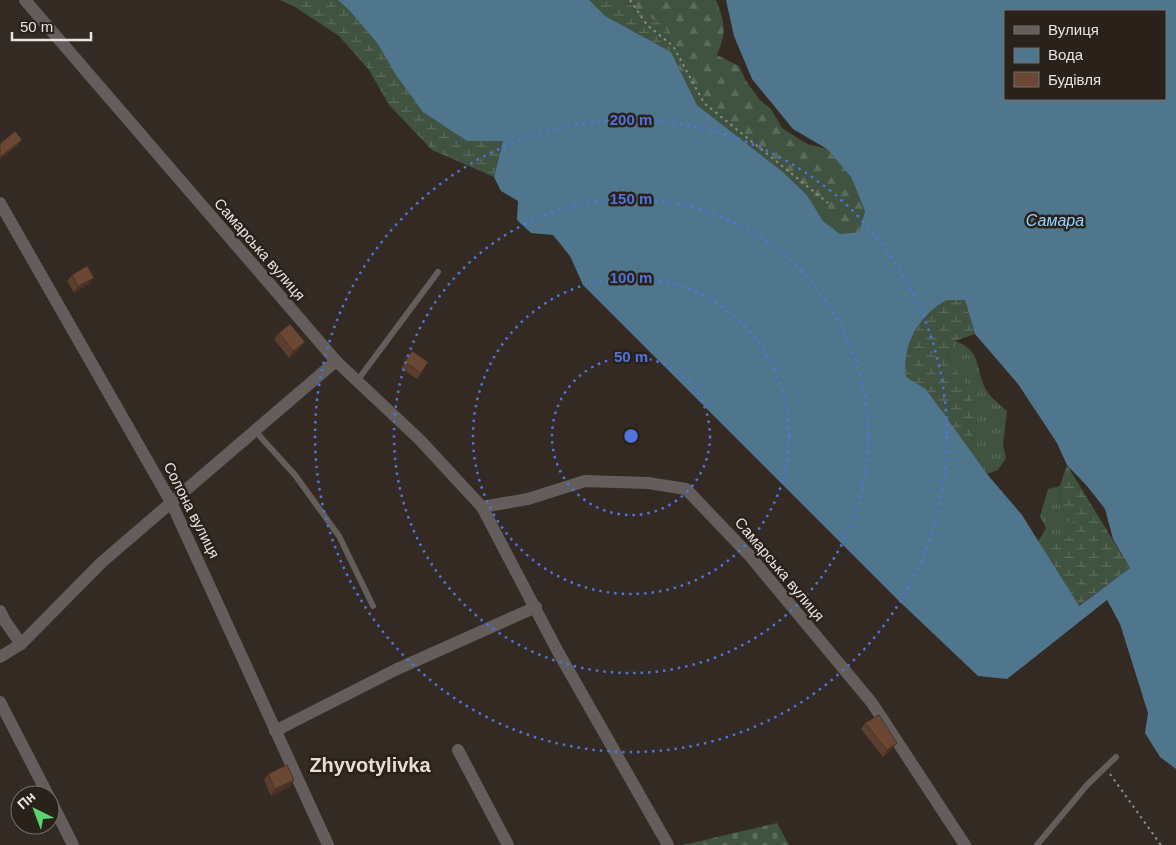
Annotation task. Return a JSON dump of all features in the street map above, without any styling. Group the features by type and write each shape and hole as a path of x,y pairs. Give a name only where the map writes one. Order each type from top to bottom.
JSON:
{"street":[{"name":"Самарська вулиця","path":"25,0 336,361 420,440 482,507 557,650 668,845"},
{"name":"Солона вулиця","path":"0,203 171,502 328,845"},
{"path":"0,657 21,644 102,562 256,432 336,361"},
{"name":"Самарська вулиця","path":"482,507 528,499 585,481 648,483 686,489 749,556 872,703 965,845"},
{"path":"275,731 395,670 536,607"},
{"path":"0,611 5,622 21,644"},
{"path":"0,702 43,785"},
{"path":"458,750 508,845"},
{"path":"60,820 73,845"}],"lane":[{"path":"357,381 438,272"},
{"path":"256,432 296,475 339,536 373,606"},
{"path":"1036,845 1087,785 1116,757"}],"path":[{"path":"630,0 648,25 672,46 704,103 828,203"},
{"path":"1105,768 1161,845"}],"green space":[{"path":"280,0 624,0 642,14 665,25 671,52 630,30 503,141 494,177 432,150 389,105 369,70 339,36 295,7"},
{"path":"624,0 716,0 724,27 717,55 739,66 746,81 760,100 771,109 782,128 807,144 827,149 851,177 865,211 859,232 840,234 823,221 807,195 783,172 697,105 671,52 665,25 642,14"},
{"path":"947,300 965,300 975,334 955,341 947,355 968,389 976,407 976,427 968,449 926,389 906,377 907,353 915,332 928,315"},
{"path":"955,341 964,345 974,355 985,388 992,398 1007,411 1003,445 1006,458 998,470 987,474 968,449 975,430 975,409 967,389 947,355"},
{"path":"1067,465 1130,568 1078,606 1038,542 1054,543 1069,537 1074,525 1061,509 1060,486"},
{"path":"1060,486 1061,509 1074,525 1069,537 1054,543 1038,542 1046,528 1040,516 1048,489"},
{"path":"777,823 789,845 683,845"}],"water":[{"name":"Самара","path":"338,0 589,0 605,16 671,52 697,105 783,172 807,195 823,221 840,234 859,232 865,211 851,177 827,149 793,129 752,79 734,36 726,0 1176,0 1176,769 1160,757 1145,733 1148,713 1120,624 1107,600 1007,679 978,676 899,601 583,285 570,256 553,235 531,233 517,220 518,201 501,191 494,177 503,141 467,141 423,112 396,75 378,44","holes":["947,300 965,300 975,334 1018,384 1057,443 1067,465 1105,509 1113,539 1130,568 1079,606 1022,515 987,474 926,389 906,377 905,365 910,342 921,323 928,314"]}],"building":[{"path":"15,131 22,140 0,157 0,144"},
{"path":"87,266 94,278 78,286 72,275"},
{"path":"290,324 305,342 293,351 279,333"},
{"path":"412,351 428,362 421,373 405,362"},
{"path":"879,715 897,743 887,750 865,723"},
{"path":"287,765 294,780 275,789 268,774"}],"district":[{"name":"Zhyvotylivka","path":"370,765"}]}
